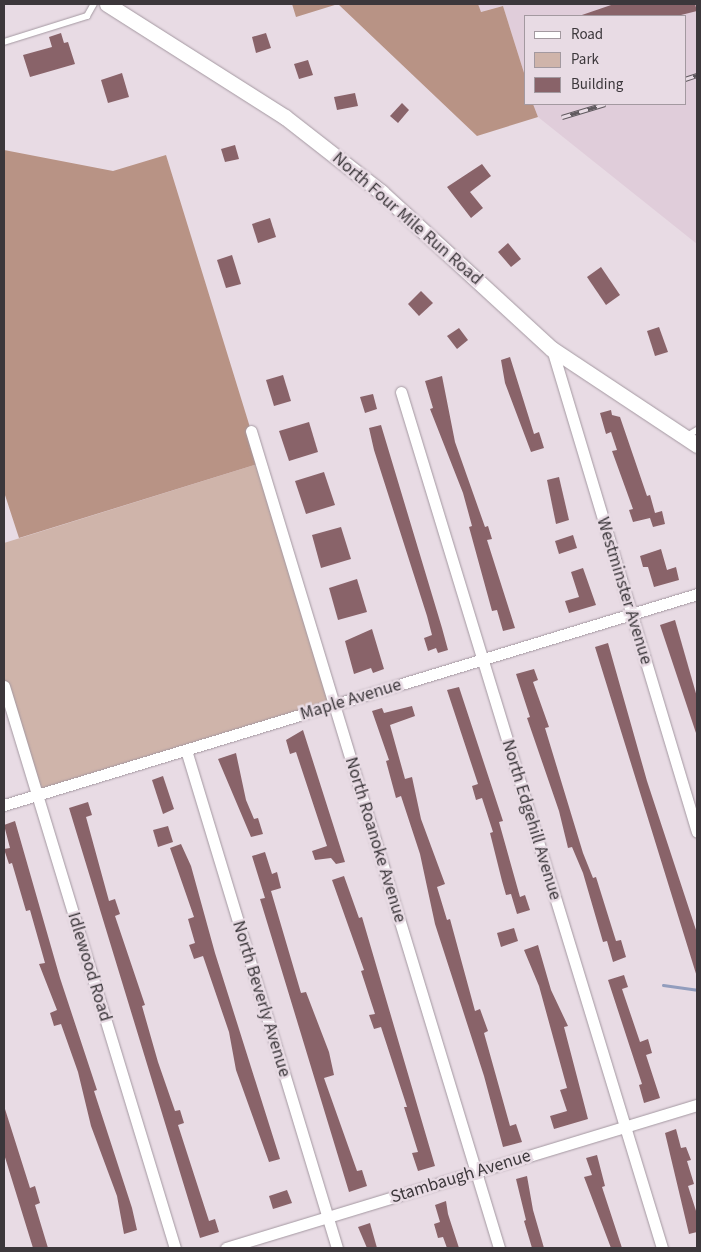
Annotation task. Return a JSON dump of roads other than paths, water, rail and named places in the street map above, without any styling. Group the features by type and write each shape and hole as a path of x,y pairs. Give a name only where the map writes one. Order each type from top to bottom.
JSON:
{"street":[{"name":"North Four Mile Run Road","path":"107,4 255,97 347,163 552,349 693,437"},
{"name":"Westminster Avenue","path":"552,349 697,832"},
{"name":"North Edgehill Avenue","path":"401,392 662,1248"},
{"name":"North Roanoke Avenue","path":"251,431 499,1248"},
{"name":"Maple Avenue","path":"4,805 697,594"},
{"name":"Idlewood Road","path":"4,686 175,1248"},
{"name":"North Beverly Avenue","path":"186,750 337,1248"},
{"name":"Stambaugh Avenue","path":"226,1248 697,1105"}],"lane":[{"path":"4,42 87,16 94,4"}],"waterway":[{"path":"663,985 697,990"}],"railway":[{"path":"686,79 697,75"},
{"path":"562,117 602,105"}]}
